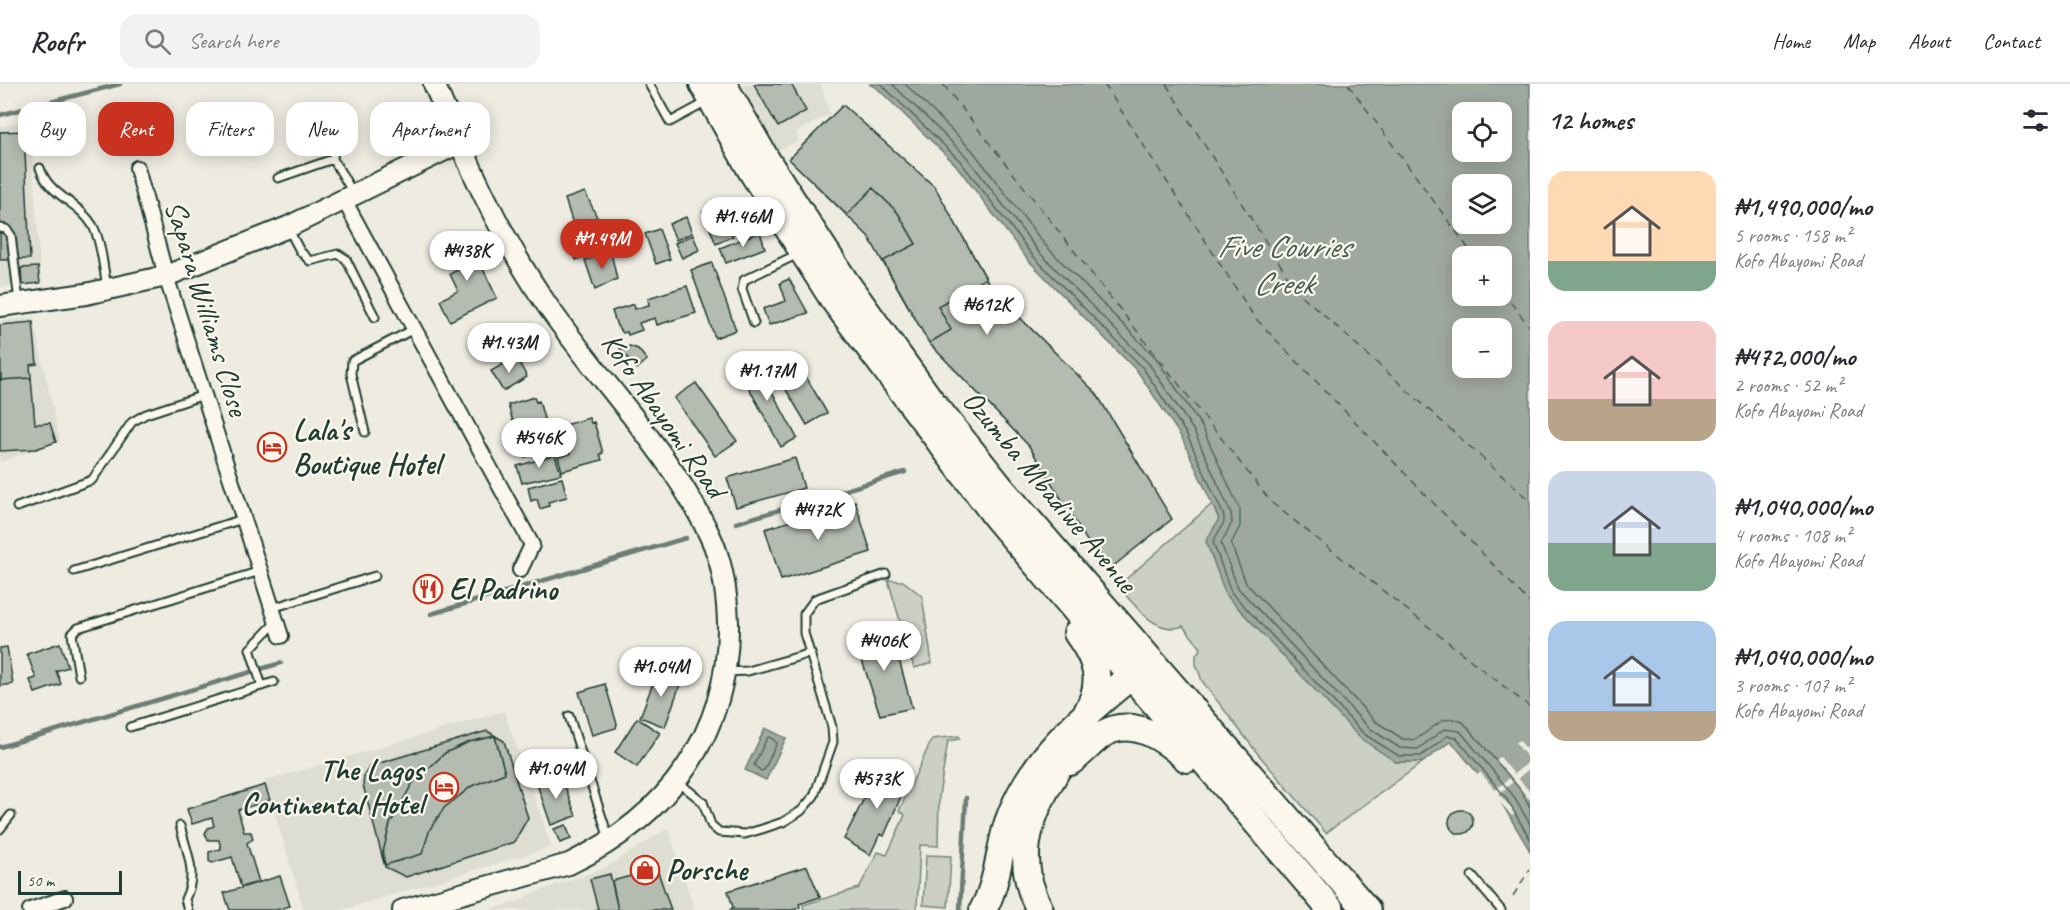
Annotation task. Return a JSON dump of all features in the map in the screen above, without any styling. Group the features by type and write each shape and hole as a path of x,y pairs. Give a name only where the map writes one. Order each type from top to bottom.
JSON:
{"highway":[{"name":"Ozumba Mbadiwe Avenue","path":"712,89 751,170 833,299 996,518 1367,910"},
{"name":"Ozumba Mbadiwe Avenue","path":"712,89 767,161 844,280 931,401 1144,674 1226,788 1331,910"},
{"path":"996,518 1040,586 1092,655 1099,681 1086,714"},
{"path":"983,910 993,885 1008,822 1038,763 1086,714 1144,674"},
{"path":"1040,910 1028,877 1026,842 1035,807 1065,754 1144,674"},
{"path":"1055,773 1079,756 1102,735 1123,728 1133,728 1161,738 1203,774 1226,788"}],"street":[{"name":"Kofo Abayomi Road","path":"434,84 442,102"},
{"path":"10,305 108,289 166,276 288,227 433,156"},
{"name":"Kofo Abayomi Road","path":"404,910 569,864 610,841 640,819 676,782 701,745 719,700 725,672 727,610 722,579 711,538 666,461 550,309 526,273 479,187 465,156"},
{"name":"Sapara Williams Close","path":"137,168 166,276 280,636"},
{"path":"349,197 414,329 532,544 520,570"},
{"path":"30,910 65,898"}],"lane":[{"path":"649,84 672,122 712,89"},
{"path":"333,156 349,197"},
{"path":"278,178 333,159"},
{"path":"40,168 48,186 85,217 94,228 108,289"},
{"path":"288,227 300,251 310,261 338,254 346,259 375,317"},
{"path":"0,228 6,229 11,235 10,305"},
{"path":"754,323 742,289 744,280 803,251"},
{"path":"365,432 351,374 352,361 414,329"},
{"path":"17,507 92,480 132,422 146,414 204,395"},
{"path":"74,571 243,519"},
{"path":"79,676 72,641 72,634 78,628 260,571"},
{"path":"676,782 703,802 711,825 718,832 745,834 783,822 801,811 814,796 833,742 832,727 803,623 808,605 824,594 886,574"},
{"path":"261,686 250,649 274,615 375,576"},
{"path":"725,672 748,671 811,653"},
{"path":"130,727 274,682"},
{"path":"569,716 610,841"},
{"path":"0,829 11,815"},
{"path":"180,826 193,872 191,888 185,899 188,910"},
{"path":"1472,876 1501,910"}],"shaded area":[{"path":"742,84 821,84 830,114 796,132 799,141 777,150 762,123 763,119 758,118 760,113 755,112 756,108 752,107 752,102 748,101 746,91 741,89"},
{"path":"18,122 18,156 33,156 41,283 0,287 0,127"},
{"path":"33,318 60,441 0,462 0,321"},
{"path":"1212,504 1219,519 1396,762 1423,762 1326,833 1258,754 1202,681 1196,664 1196,655 1201,648 1183,626 1163,627 1155,623 1139,610 1118,586"},
{"path":"888,580 903,581 922,596 932,663 914,668"},
{"name":"The Lagos Continental Hotel","path":"504,711 552,847 342,910 304,910 265,781"},
{"path":"959,736 960,739 948,741 939,796 938,846 920,845 917,909 920,910 804,910 803,905 859,888 878,852 887,855 905,815 899,811 932,739"},
{"name":"Porsche","path":"668,828 695,910 488,910 524,900 525,896 607,867"},
{"path":"926,855 951,856 948,907 923,905"}],"water":[{"name":"Five Cowries Creek","path":"869,84 1530,84 1530,851 1501,802 1451,741 1423,762 1396,762 1360,738 1226,595 1206,541 1219,519 1182,438 1138,372 1028,260 956,165 877,88"},
{"path":"765,728 786,738 766,780 745,770"}],"pier":[{"path":"1519,740 1530,753 1530,761 1516,743"},
{"path":"1500,757 1514,774 1530,761 1530,768 1518,778 1530,792 1530,800 1514,781 1499,794 1515,813 1512,816 1477,776 1480,772 1495,790 1511,777 1496,760"}],"building":[{"path":"754,84 791,84 806,111 778,127"},
{"path":"843,105 935,187 993,291 1096,393 1172,519 1106,572 1029,446 929,343 868,236 789,159"},
{"path":"843,105 935,187 986,278 938,306 951,330 929,343 883,261 916,244 898,213 873,188 847,215 789,159"},
{"path":"18,131 18,156 25,156 30,259 0,260 0,132"},
{"path":"585,192 597,217 574,227 565,199"},
{"path":"720,205 726,219 709,226 703,212"},
{"path":"686,217 692,233 676,240 669,224"},
{"path":"727,222 733,236 716,244 710,229"},
{"path":"599,226 605,244 586,251 587,256 576,260 574,254 584,251 579,237 568,241 565,233 578,228 580,233"},
{"path":"659,229 670,259 656,264 645,234"},
{"path":"760,232 765,248 726,263 720,248"},
{"path":"693,235 699,250 682,258 675,243"},
{"path":"467,236 497,298 450,321 440,300 458,291 450,274 459,269 448,246"},
{"path":"611,253 617,279 595,290 585,260"},
{"path":"712,263 736,330 715,338 691,270"},
{"path":"38,267 40,283 22,285 21,268"},
{"path":"789,279 808,313 769,325 763,309 786,301 780,283"},
{"path":"687,286 696,313 657,325 655,318 639,323 642,330 628,335 617,326 612,311 634,304 635,309 649,305 648,298"},
{"path":"33,322 37,364 30,365 31,378 1,380 0,325"},
{"path":"630,346 638,349 647,360 637,369 620,349"},
{"path":"794,356 827,413 807,425 773,368"},
{"path":"516,357 527,377 503,391 491,371"},
{"path":"753,357 797,438 781,447 737,366"},
{"path":"0,366 1,380 31,378 35,424 50,423 56,442 36,449 0,451"},
{"path":"696,383 737,441 715,456 674,398"},
{"path":"534,397 536,402 539,401 548,432 544,433 546,438 520,445 508,405"},
{"path":"589,418 591,423 594,422 603,453 600,454 602,460 562,471 558,457 570,454 561,426"},
{"path":"546,440 549,450 525,457 522,447"},
{"path":"555,455 561,474 522,483 517,466"},
{"path":"795,458 804,488 736,507 727,478"},
{"path":"562,478 567,497 548,502 549,506 540,509 537,499 531,501 528,487"},
{"path":"855,501 871,552 781,580 765,529"},
{"path":"885,627 892,649 896,648 912,708 880,715 855,639"},
{"path":"60,643 68,667 56,671 61,684 35,693 30,680 36,678 27,654"},
{"path":"7,647 13,684 0,686 0,648"},
{"path":"658,670 682,679 665,727 640,717"},
{"path":"605,684 617,724 616,728 592,735 579,692"},
{"path":"637,718 660,733 637,767 615,752"},
{"name":"The Lagos Continental Hotel","path":"487,731 504,741 528,818 514,842 406,877 385,867 363,785 364,775 370,766"},
{"path":"495,736 505,773 472,786 444,808 430,829 422,854 385,865 383,852 390,824 412,784 445,753 469,742"},
{"path":"880,766 909,778 884,836 880,834 870,855 844,839"},
{"path":"561,776 576,816 551,825 537,784"},
{"path":"265,785 270,800 238,810 244,832 251,832 253,839 247,843 259,882 241,887 232,857 212,863 209,861 209,852 221,849 219,840 208,840 205,833 208,828 214,826 212,818 192,824 187,809"},
{"path":"1461,810 1466,811 1472,817 1472,827 1466,833 1461,834 1456,833 1450,827 1449,822 1450,817 1456,811"},
{"path":"566,825 571,839 560,843 554,829"},
{"path":"807,866 820,897 799,904 800,908 792,910 730,910 733,907 728,891"},
{"path":"657,869 671,910 618,910 612,881"},
{"path":"610,874 618,910 595,910 598,909 590,879"},
{"path":"280,876 290,906 276,910 230,910 224,893"}],"waterway":[{"path":"0,115 120,84"},
{"path":"736,523 905,472"},
{"path":"431,614 686,538"},
{"path":"0,747 281,663"},
{"path":"960,910 966,798"}],"ferry route":[{"path":"943,84 1272,503 1530,707"},
{"path":"1104,84 1255,318 1530,603"},
{"path":"1166,84 1297,291 1530,501"},
{"path":"1348,84 1467,246"},
{"path":"1512,304 1530,327"},
{"path":"1513,896 1530,869"}],"place":[{"name":"Lala's Boutique Hotel","path":"272,447"},
{"name":"El Padrino","path":"428,589"},
{"name":"The Lagos Continental Hotel","path":"444,787"},
{"name":"Porsche","path":"645,870"}]}
